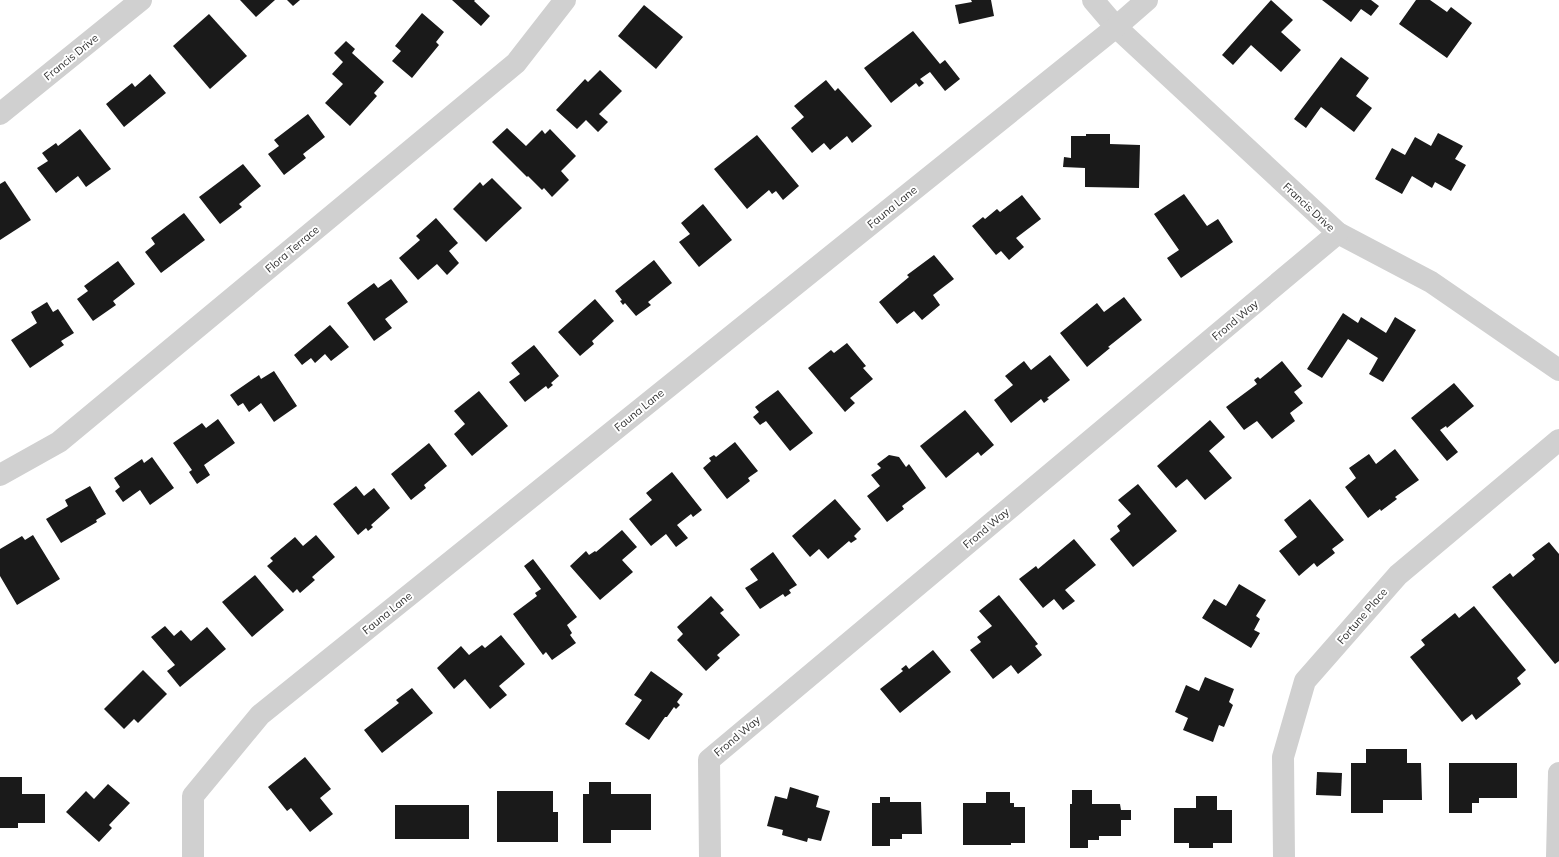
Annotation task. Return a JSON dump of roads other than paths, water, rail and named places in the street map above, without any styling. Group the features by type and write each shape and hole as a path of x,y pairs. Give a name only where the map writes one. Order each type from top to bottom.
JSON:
{"street":[{"name":"Francis Drive","path":"0,114 141,0"},
{"name":"Flora Terrace","path":"0,475 59,442 516,64 565,0"},
{"name":"Francis Drive","path":"1093,0 1116,28 1338,233 1431,282 1559,370"},
{"name":"Fauna Lane","path":"193,857 193,796 260,715 1116,28 1147,0"},
{"name":"Frond Way","path":"710,857 709,760 1338,233"},
{"name":"Fortune Place","path":"1284,857 1283,757 1305,681 1398,575 1559,440"},
{"path":"1557,857 1559,773"}]}
